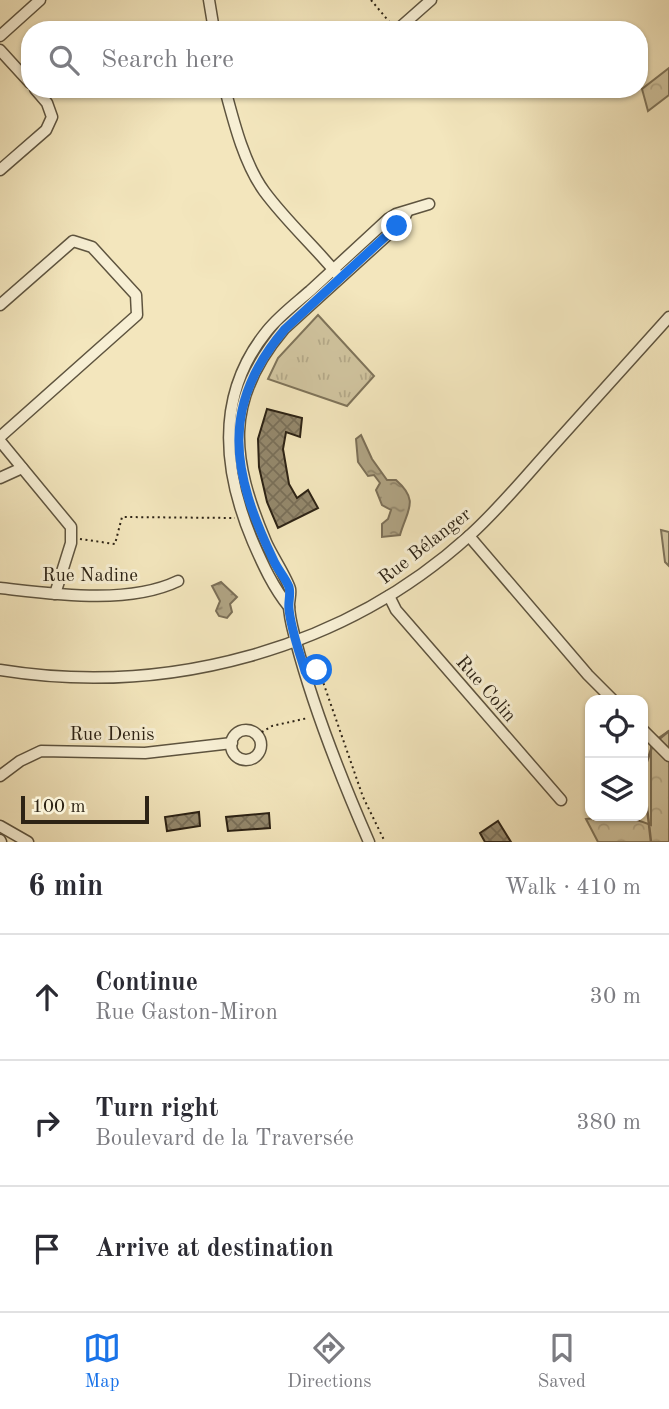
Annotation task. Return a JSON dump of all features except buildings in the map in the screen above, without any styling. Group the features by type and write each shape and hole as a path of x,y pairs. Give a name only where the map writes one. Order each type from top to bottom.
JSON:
{"street":[{"path":"0,36 40,0"},
{"path":"209,0 212,21"},
{"path":"406,21 431,0"},
{"path":"0,50 21,73"},
{"path":"0,170 46,130 52,117 43,98"},
{"path":"227,98 253,173 264,191 336,274"},
{"path":"369,842 348,792 305,671 289,608 290,589 273,560 243,484 239,459 239,423 246,392 256,367 271,345 388,219 429,204"},
{"path":"0,305 73,241 92,247 136,295 137,315 0,439 71,527 71,538 55,594"},
{"path":"289,608 267,573 238,503 228,450 235,392 245,366 268,330 336,274"},
{"name":"Rue Bélanger","path":"0,670 23,674 101,677 185,671 242,659 296,641 389,596 469,536 523,480 669,317"},
{"path":"0,478 22,468"},
{"path":"469,536 608,695"},
{"name":"Rue Nadine","path":"0,588 72,596 146,593 178,581"},
{"name":"Rue Colin","path":"389,596 396,610 561,800"},
{"name":"Rue Denis","path":"0,776 20,761 41,751 145,752 232,743 236,735 244,730 257,735"},
{"path":"232,743 237,756 251,759 261,748 257,735"},
{"path":"648,735 669,757"},
{"path":"0,826 28,842"}],"path":[{"path":"371,0 388,21"},
{"path":"71,538 115,544 122,517 243,518"},
{"path":"305,671 317,670 322,679 363,797 385,842"},
{"path":"257,735 272,726 308,718"}],"green space":[{"path":"669,68 669,95 648,111 644,98 648,98 648,84"},
{"path":"318,315 374,376 347,406 268,379 278,358"},
{"path":"661,530 669,532 669,566 665,562"},
{"path":"669,731 669,842 598,842 587,821 638,821 651,825 651,743"}],"water":[{"path":"361,435 372,459 387,480 396,480 408,494 410,506 400,535 382,537 382,524 388,519 391,510 382,505 376,490 380,483 374,475 368,476 358,462 356,439"},
{"path":"221,582 237,597 230,604 232,612 227,618 219,616 216,611 220,601 212,586"}],"waterway":[{"path":"658,740 669,731"},
{"path":"651,842 643,773 653,744"}],"route":[{"path":"317,670 305,671 289,608 290,589 273,560 243,484 239,459 239,423 246,392 256,367 271,345 397,226"}]}
